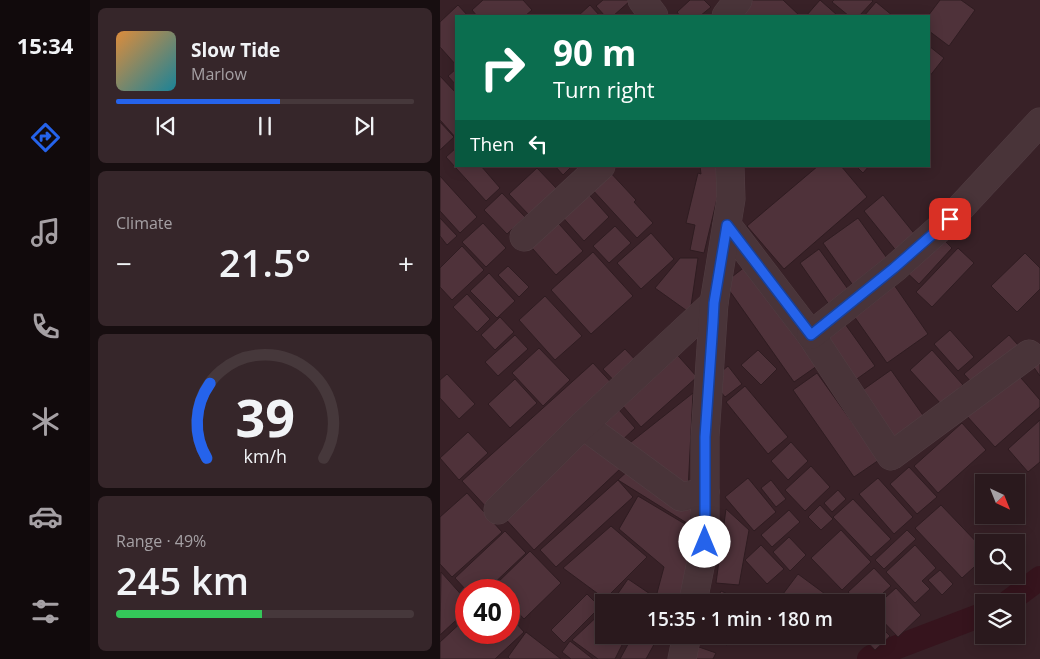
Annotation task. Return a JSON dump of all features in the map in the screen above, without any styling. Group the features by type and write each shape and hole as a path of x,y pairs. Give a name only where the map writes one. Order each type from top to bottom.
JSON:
{"street":[{"path":"642,0 653,15"},
{"path":"727,15 738,0"},
{"path":"811,335 894,268 950,219 1040,122"},
{"path":"524,237 600,167"},
{"path":"695,594 705,542 705,437 714,303 731,199 730,167"},
{"path":"727,225 811,335 891,456 1029,354"},
{"path":"498,510 583,425 714,303"},
{"path":"583,425 681,497 705,492"},
{"path":"682,659 684,644"}],"building":[{"path":"483,0 523,0 532,10 526,15 476,15 472,10"},
{"path":"603,0 630,1 614,15 604,15 596,6"},
{"path":"690,0 704,0 711,7 701,15 679,15 677,12"},
{"path":"750,0 783,0 799,15 736,15"},
{"path":"820,0 837,15 807,15"},
{"path":"834,0 873,1 860,15 848,15 832,2"},
{"path":"940,0 961,0 975,10 949,46 930,32 929,15"},
{"path":"876,2 892,15 865,15"},
{"path":"458,5 467,15 455,15 455,64 440,47 440,22"},
{"path":"590,5 599,15 579,15"},
{"path":"930,47 944,58 930,76"},
{"path":"455,70 455,84 448,76"},
{"path":"440,76 455,92 455,137 440,120"},
{"path":"440,122 454,137 440,150"},
{"path":"455,149 455,167 446,157"},
{"path":"455,167 482,167 500,188 486,201"},
{"path":"556,167 571,167 563,175"},
{"path":"700,167 721,167 722,178 704,253 690,250 695,225 686,223 698,173 701,174"},
{"path":"817,167 842,167 867,197 784,269 747,226"},
{"path":"857,167 868,167 863,173"},
{"path":"537,168 557,189 529,215 509,194"},
{"path":"608,170 636,200 634,202 653,223 637,238 590,187"},
{"path":"440,176 477,217 460,233 440,211"},
{"path":"584,189 609,217 584,241 558,212"},
{"path":"502,193 525,217 507,234 484,210"},
{"path":"883,195 921,242 902,258 864,211"},
{"path":"552,216 583,251 556,275 525,240"},
{"path":"440,218 457,236 447,245 440,236"},
{"path":"858,218 892,265 857,291 823,243"},
{"path":"483,223 506,248 486,267 462,242"},
{"path":"615,226 631,243 609,263 593,246"},
{"path":"651,233 674,259 641,289 617,263"},
{"path":"937,233 952,248 919,284 903,269"},
{"path":"462,246 484,270 452,300 440,287 440,268"},
{"path":"958,248 974,263 932,307 916,292"},
{"path":"819,249 850,292 830,306 800,263"},
{"path":"593,252 633,296 591,334 551,290"},
{"path":"1025,253 1040,268 1040,289 1017,312 991,286"},
{"path":"680,258 698,258 690,313 655,288"},
{"path":"508,266 529,287 519,297 498,275"},
{"path":"746,266 817,366 794,382 724,283"},
{"path":"489,273 515,301 497,318 470,291"},
{"path":"890,279 928,334 887,363 849,309"},
{"path":"467,294 490,319 477,332 453,307"},
{"path":"545,296 582,336 555,360 519,320"},
{"path":"500,317 514,332 495,350 481,335"},
{"path":"843,321 875,366 854,381 822,336"},
{"path":"950,330 974,357 958,371 934,344"},
{"path":"515,335 528,349 498,376 485,362"},
{"path":"1009,335 1018,345 974,385 964,374"},
{"path":"539,348 570,380 543,406 512,373"},
{"path":"625,349 642,367 620,387 603,369"},
{"path":"672,349 697,377 641,427 616,398"},
{"path":"758,350 777,369 761,385 741,365"},
{"path":"932,350 963,385 941,404 910,370"},
{"path":"1040,355 1040,376 1030,362"},
{"path":"593,363 618,390 488,509 462,481"},
{"path":"728,366 742,384 725,397 711,380"},
{"path":"891,370 927,421 892,445 857,394"},
{"path":"1015,371 1040,400 1040,407 995,447 966,415"},
{"path":"817,373 879,460 854,477 793,390"},
{"path":"447,374 475,404 459,419 440,398 440,380"},
{"path":"515,379 537,403 510,428 488,404"},
{"path":"745,386 788,437 768,454 726,402"},
{"path":"693,393 688,490 626,446"},
{"path":"612,402 635,428 616,446 592,420"},
{"path":"1040,420 1040,462 1028,472 1008,449"},
{"path":"962,423 986,450 938,493 914,466"},
{"path":"468,432 488,453 459,480 440,458"},
{"path":"587,433 620,469 534,550 501,514"},
{"path":"791,442 808,461 788,480 771,461"},
{"path":"811,466 830,487 805,511 785,490"},
{"path":"909,467 937,497 917,514 890,484"},
{"path":"631,468 692,506 690,525 618,480"},
{"path":"748,478 776,512 754,531 725,497"},
{"path":"878,478 913,517 894,534 859,494"},
{"path":"618,480 633,497 556,567 540,550"},
{"path":"771,480 786,499 776,507 761,488"},
{"path":"838,490 846,499 832,512 824,503"},
{"path":"467,493 502,532 452,577 440,564 440,517"},
{"path":"638,496 690,527 692,569 684,594 657,593 664,567 619,529"},
{"path":"853,499 891,539 871,557 833,517"},
{"path":"820,505 833,519 821,530 808,517"},
{"path":"941,505 975,541 975,566 962,578 915,528"},
{"path":"726,509 749,530 739,585 716,583"},
{"path":"789,510 800,522 772,547 761,535"},
{"path":"611,526 647,557 610,594 598,594 563,568"},
{"path":"841,530 871,562 842,590 811,558"},
{"path":"907,530 916,539 884,569 875,560"},
{"path":"505,531 526,553 499,579 455,578"},
{"path":"789,537 806,555 790,571 773,552"},
{"path":"761,545 784,569 767,584 745,560"},
{"path":"915,545 936,568 922,581 930,589 915,603 886,572"},
{"path":"530,551 561,583 524,619 520,615 520,579 501,579"},
{"path":"874,568 891,586 882,594 850,594 848,592"},
{"path":"940,570 953,584 942,595 928,580"},
{"path":"441,572 455,588 455,621 440,635"},
{"path":"798,574 825,594 783,594"},
{"path":"628,579 650,594 618,594"},
{"path":"896,588 921,615 898,637 885,623 885,598"},
{"path":"587,594 595,602 595,612 564,643 551,630"},
{"path":"595,618 595,644 622,644 615,659 598,659 572,640"},
{"path":"520,627 524,632 520,636"},
{"path":"455,628 455,644 511,644 495,659 440,659 440,642"},
{"path":"885,631 890,636 885,641"},
{"path":"526,632 561,659 510,659 508,657 517,644 520,644 520,640"},
{"path":"570,641 593,659 571,659 562,652"},
{"path":"628,644 654,644 646,659 620,659"},
{"path":"869,644 881,644 875,650"},
{"path":"699,647 716,653 713,659 694,659"}],"waterway":[{"path":"1019,594 1040,578"},
{"path":"869,659 975,617"}],"route":[{"path":"705,542 705,437 714,303 727,225 811,335 894,268 950,219"}]}
